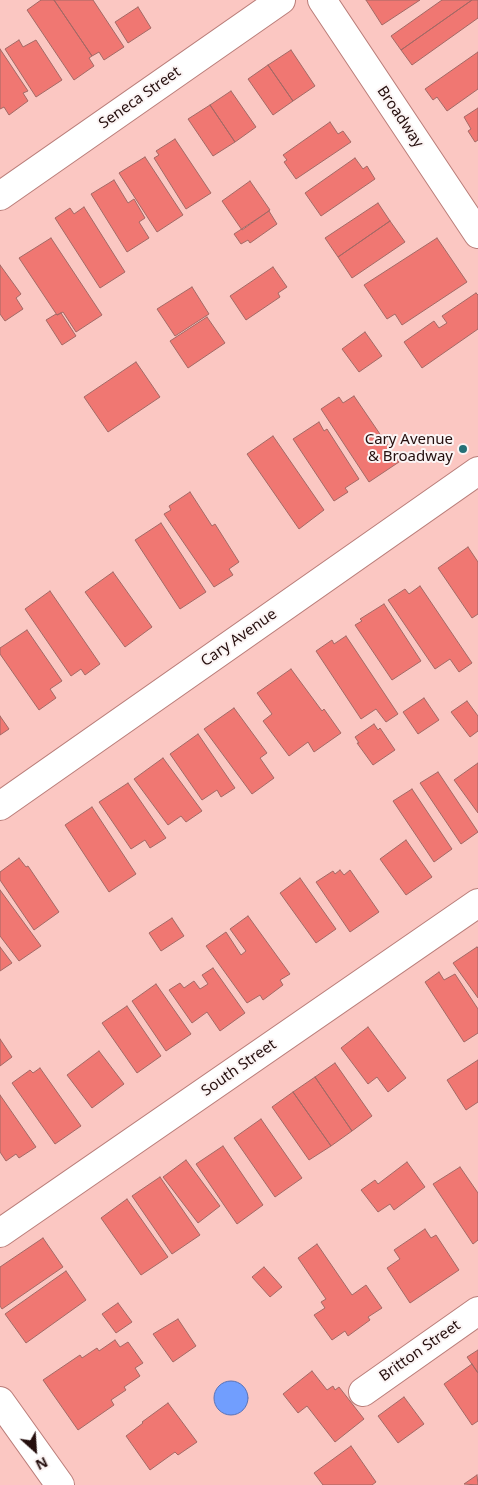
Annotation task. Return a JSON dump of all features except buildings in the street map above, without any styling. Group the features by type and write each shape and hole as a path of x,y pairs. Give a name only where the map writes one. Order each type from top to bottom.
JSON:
{"street":[{"name":"Seneca Street","path":"0,196 281,0"},
{"name":"Broadway","path":"322,0 478,234"},
{"name":"Cary Avenue","path":"0,806 478,471"},
{"name":"South Street","path":"0,1232 478,903"},
{"name":"Britton Street","path":"362,1392 478,1311"},
{"path":"0,1401 60,1485"}],"water":[{"path":"231,1381 238,1382 243,1386 247,1391 247,1405 243,1410 238,1414 231,1415 224,1414 219,1410 215,1405 214,1398 215,1391 219,1386 224,1382"}],"place":[{"name":"Cary Avenue & Broadway","path":"463,449"}]}
